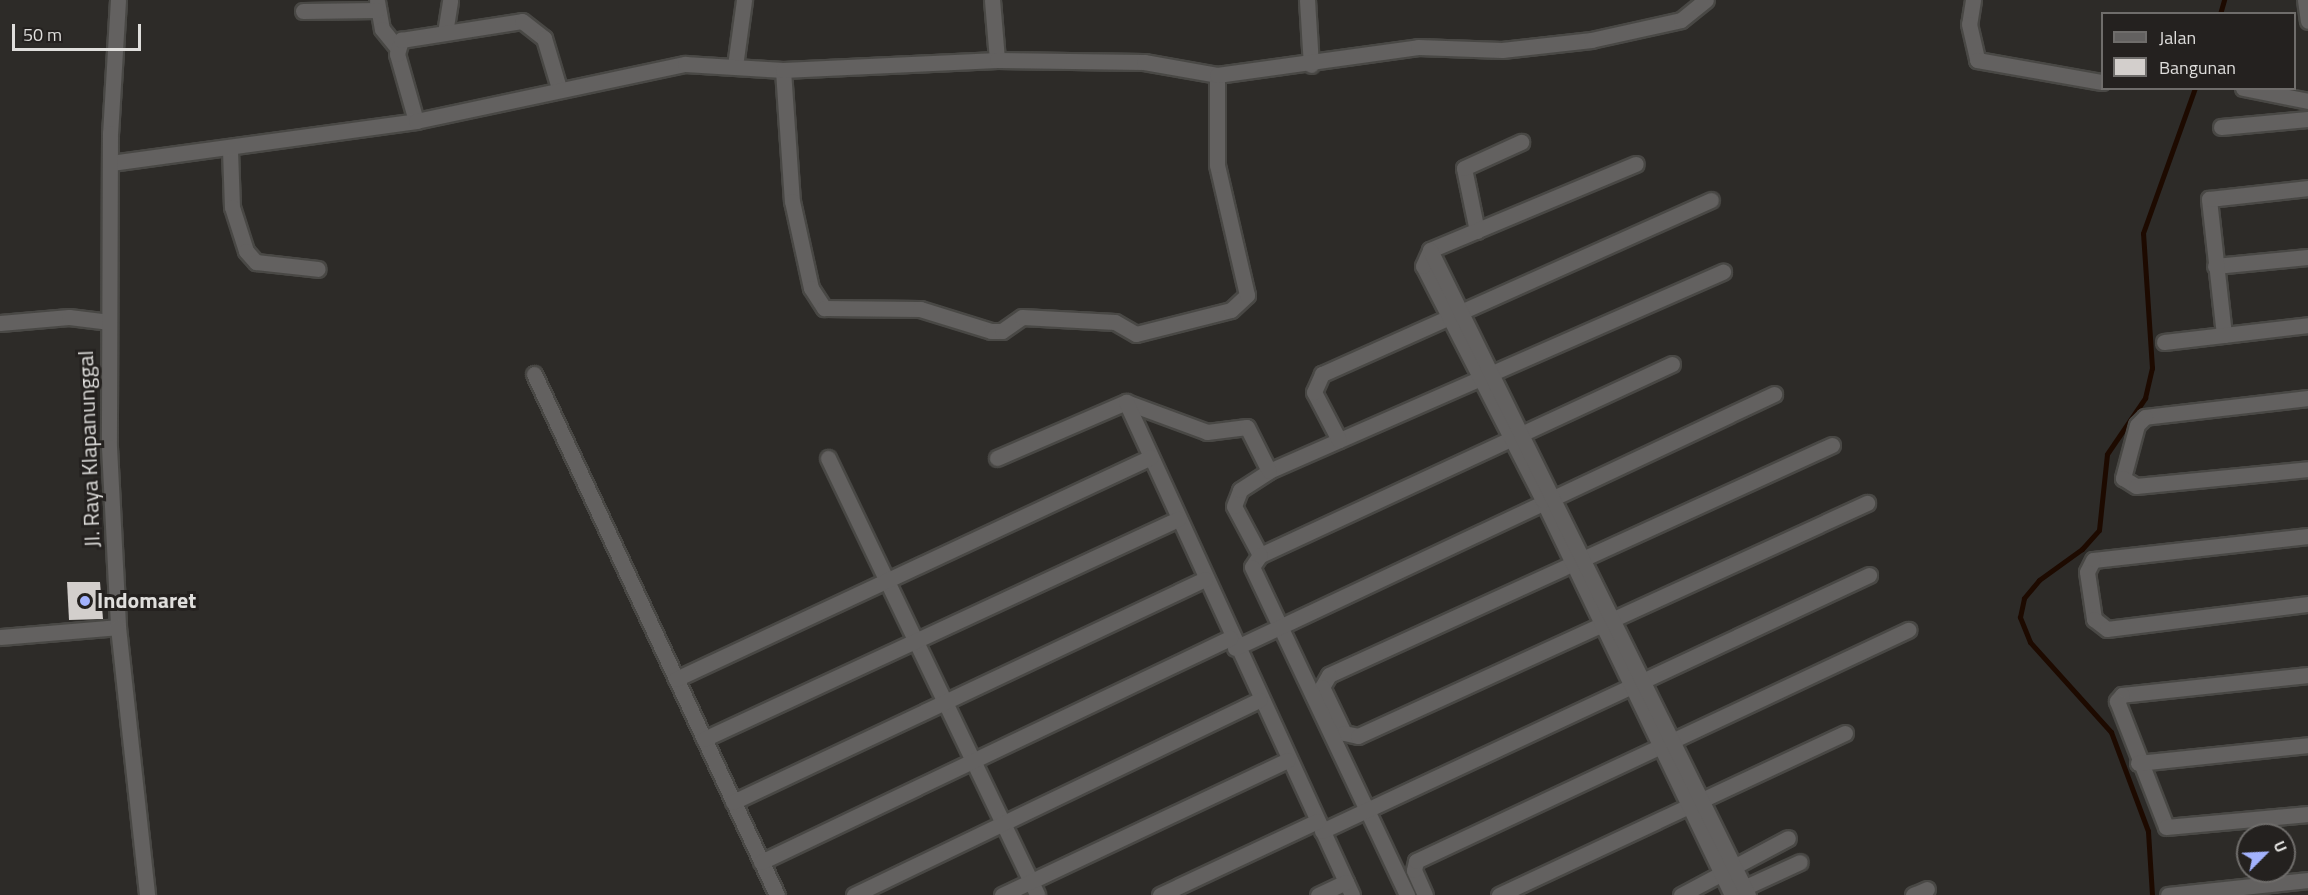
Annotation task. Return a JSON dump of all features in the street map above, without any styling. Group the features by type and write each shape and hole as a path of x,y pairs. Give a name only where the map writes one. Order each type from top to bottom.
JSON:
{"street":[{"name":"Jl. Raya Klapanunggal","path":"118,0 111,163 108,322 118,627 147,895"},
{"path":"445,33 450,0"},
{"path":"735,66 744,0"},
{"path":"992,0 997,60"},
{"path":"1307,0 1311,65"},
{"path":"111,163 230,150 416,121 559,88 685,64 783,70 997,60 1144,63 1217,75 1311,65 1418,47 1502,50 1591,40 1681,20 1706,0"},
{"path":"1972,0 1970,24 1977,60 2101,82"},
{"path":"2305,0 2308,21"},
{"path":"303,11 377,5 382,29 396,46 416,121"},
{"path":"396,46 445,33 522,21 544,38 559,88"},
{"path":"783,70 792,201 811,288 824,308 920,309 991,332 1002,331 1022,317 1115,322 1136,334 1231,310 1246,296 1217,165 1217,75"},
{"path":"2253,90 2308,101"},
{"path":"2221,127 2308,119"},
{"path":"1477,231 1464,168 1521,142"},
{"path":"230,150 232,207 246,251 256,262 318,269"},
{"path":"1636,164 1430,250 1421,260 1455,311 1548,497 1609,620 1693,801 1730,872 1737,893 1800,862"},
{"path":"2224,335 2208,199 2308,188"},
{"path":"1340,440 1314,392 1316,382 1455,311 1711,200"},
{"path":"2215,266 2308,257"},
{"path":"1260,555 1234,506 1234,496 1269,471 1723,272"},
{"path":"0,323 69,317 108,322"},
{"path":"2164,342 2308,325"},
{"path":"1407,895 1252,567 1260,555 1517,438 1672,364"},
{"path":"534,374 777,895"},
{"path":"761,862 974,760 1233,643 1280,626 1548,497 1774,394"},
{"path":"2308,398 2145,417 2137,426 2123,478 2136,486 2308,469"},
{"path":"997,458 1126,402 1207,432 1247,427 1269,471"},
{"path":"1126,402 1233,643 1349,888 1318,895"},
{"path":"1832,445 1578,558 1329,675 1322,687 1344,733 1358,736 1867,502"},
{"path":"828,458 1034,888"},
{"path":"676,679 1151,458"},
{"path":"704,739 1178,519"},
{"path":"2308,536 2093,560 2087,572 2094,619 2107,628 2308,604"},
{"path":"1160,895 1319,826 1366,810 1636,680 1869,575"},
{"path":"733,802 1205,579"},
{"path":"0,637 118,627"},
{"path":"1425,895 1414,870 1416,861 1665,740 1908,630"},
{"path":"2308,675 2122,695 2117,709 2166,827 2308,814"},
{"path":"854,895 1260,700"},
{"path":"1499,895 1693,801 1845,733"},
{"path":"2138,763 2308,745"},
{"path":"1002,895 1034,888 1288,760"},
{"path":"1681,895 1730,872 1788,838"},
{"path":"2168,895 2308,880"}],"building":[{"name":"Indomaret","path":"67,582 100,582 103,619 69,620"}],"waterway":[{"path":"2221,12 2224,0"},
{"path":"2152,895 2148,831 2111,732 2030,642 2020,617 2024,598 2039,580 2082,549 2099,530 2107,454 2145,398 2152,368 2143,233 2194,90"}],"place":[{"name":"Indomaret","path":"85,601"}]}
